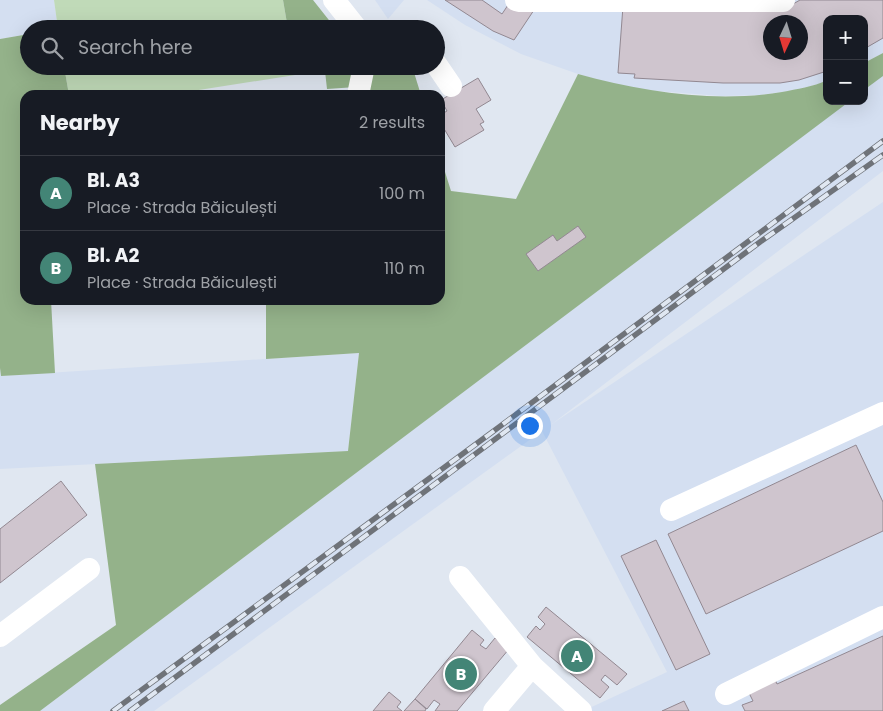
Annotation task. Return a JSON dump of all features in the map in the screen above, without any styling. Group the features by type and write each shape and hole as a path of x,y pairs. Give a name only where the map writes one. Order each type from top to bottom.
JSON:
{"street":[{"path":"334,0 350,20"},
{"path":"516,0 520,2 784,0"},
{"path":"359,90 362,75"},
{"path":"443,75 450,86"},
{"path":"671,510 883,413"},
{"path":"0,636 89,569"},
{"path":"460,577 532,666 581,711"},
{"path":"726,694 883,617"},
{"path":"494,711 532,666"}],"shaded area":[{"path":"0,0 54,0 57,20 20,20 20,36 0,39"},
{"path":"375,0 404,0 388,19"},
{"path":"427,0 883,0 883,53 868,61 868,15 823,15 823,82 796,90 761,95 721,96 644,90 612,84 521,54 465,25"},
{"path":"883,75 883,171 552,424 883,202 883,711 583,711 667,672 542,431 154,711 40,711 844,105 868,105 868,86"},
{"path":"359,353 348,451 0,469 0,368 1,376"}],"green space":[{"path":"54,0 283,0 286,20 57,20"},
{"path":"283,0 313,0 329,20 286,20"},
{"path":"20,36 20,75 66,75 68,90 20,90 20,305 51,305 55,373 1,376 0,39"},
{"path":"883,53 883,76 868,87 868,61"},
{"path":"578,74 653,91 705,96 757,95 782,92 823,82 823,105 845,105 40,711 0,711 0,705 116,625 95,464 348,451 359,353 266,359 266,305 445,305 445,172 451,191 516,199"},
{"path":"66,75 295,75 199,90 68,90"},
{"path":"325,75 415,75 419,90 357,90 356,87 327,89"}],"building":[{"path":"445,0 482,0 502,14 510,2 536,7 514,40 493,31"},
{"path":"800,0 883,0 883,38 868,47 868,15 823,15 823,72 799,80 780,83 723,83 634,78 635,74 618,73 623,6 781,11"},
{"path":"478,78 491,100 476,109 484,122 480,124 484,130 455,147 445,130 445,112 447,111 445,98"},
{"path":"578,226 586,237 538,271 526,254 553,235 557,241"},
{"path":"856,445 883,502 883,531 706,614 668,534"},
{"path":"61,481 87,515 0,583 0,529"},
{"path":"656,540 710,654 676,670 621,556"},
{"path":"546,607 627,674 617,685 605,675 601,680 609,687 600,698 527,637 536,626 540,630 545,624 538,617"},
{"path":"472,630 484,640 480,645 486,649 495,638 509,649 457,711 435,711 440,704 434,700 427,709 415,699"},
{"path":"883,636 883,711 745,711 742,705 753,701 746,687 773,675 777,684"},
{"path":"389,692 401,702 397,707 402,711 373,711"},
{"path":"415,699 426,709 425,711 404,711"},
{"path":"684,701 689,711 662,711"}],"railway":[{"path":"113,711 883,141"},
{"path":"130,711 760,242 883,155"}],"place":[{"name":"Bl. A3","path":"577,656"},
{"name":"Bl. A2","path":"461,674"}]}
